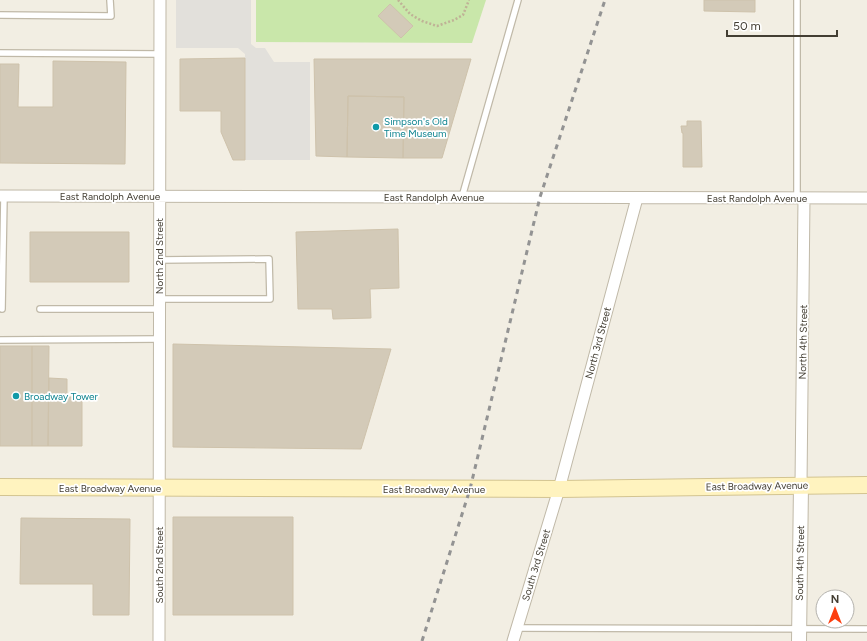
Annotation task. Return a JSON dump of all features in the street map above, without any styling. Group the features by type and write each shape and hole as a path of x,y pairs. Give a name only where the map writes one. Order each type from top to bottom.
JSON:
{"main road":[{"name":"East Broadway Avenue","path":"0,487 559,489 867,485"}],"street":[{"name":"North 2nd Street","path":"158,488 160,339 160,0"},
{"name":"East Randolph Avenue","path":"2,196 867,198"},
{"name":"North 3rd Street","path":"559,489 637,198"},
{"name":"North 4th Street","path":"801,198 801,485"},
{"name":"South 4th Street","path":"799,635 801,485"},
{"name":"South 2nd Street","path":"158,488 159,641"},
{"name":"South 3rd Street","path":"513,641 559,489"}],"lane":[{"path":"0,15 111,16 110,0"},
{"path":"462,197 518,0"},
{"path":"797,0 801,198"},
{"path":"0,53 160,54"},
{"path":"2,196 2,309"},
{"path":"40,309 270,298 269,260 160,260"},
{"path":"0,340 160,339"},
{"path":"517,628 799,635 867,629"}],"path":[{"path":"398,0 410,14 422,21 437,26 463,15 470,0"}],"green space":[{"path":"256,0 486,0 472,43 256,42"}],"shaded area":[{"path":"176,0 251,0 251,44 256,48 265,48 274,62 310,62 310,160 245,160 245,54 238,48 176,48"}],"building":[{"path":"704,0 755,0 755,12 704,11"},
{"path":"390,4 413,26 401,38 378,16"},
{"path":"245,58 245,160 233,160 221,132 221,111 180,111 180,59"},
{"path":"314,59 471,59 442,158 403,158 404,97 348,96 347,157 316,156"},
{"path":"53,61 126,62 125,164 0,163 0,64 19,64 18,107 53,107"},
{"name":"Simpson's Old Time Museum","path":"348,96 404,97 403,158 347,157"},
{"path":"687,121 701,121 702,167 683,167 683,133 681,126 687,126"},
{"path":"398,229 399,288 370,289 371,318 333,319 332,309 298,309 296,232"},
{"path":"30,232 129,232 129,282 30,282"},
{"path":"173,344 391,349 361,449 173,447"},
{"name":"Broadway Tower","path":"0,346 32,346 32,446 0,446"},
{"path":"32,346 49,346 48,446 32,446"},
{"path":"49,378 67,379 67,397 82,397 82,446 48,446"},
{"path":"173,517 293,517 293,615 173,615"},
{"path":"21,518 130,519 129,615 93,615 93,584 20,584"}],"railway":[{"path":"422,641 470,489 540,197 605,0"}],"place":[{"name":"Simpson's Old Time Museum","path":"376,127"},
{"name":"Broadway Tower","path":"16,396"}]}
